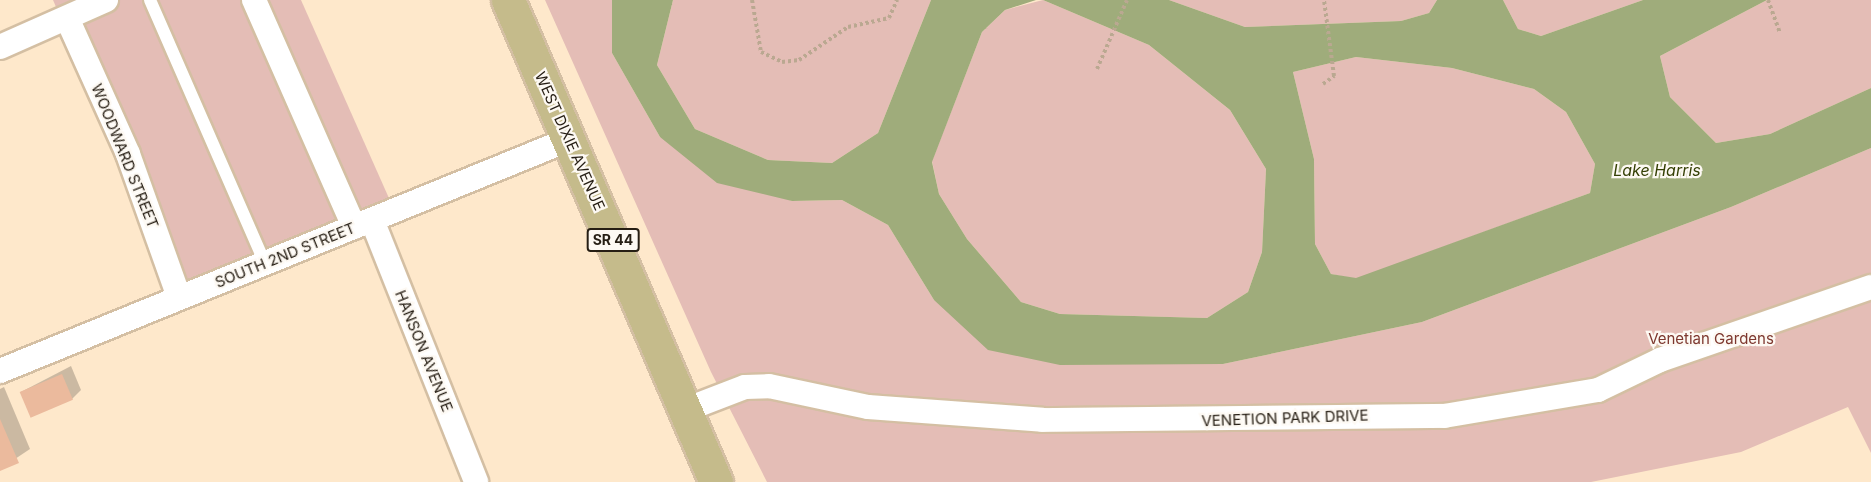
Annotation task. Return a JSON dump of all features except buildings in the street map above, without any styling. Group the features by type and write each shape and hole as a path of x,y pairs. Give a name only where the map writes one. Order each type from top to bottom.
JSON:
{"main road":[{"name":"WEST DIXIE AVENUE","path":"508,0 570,139 716,482"}],"street":[{"path":"0,47 71,10 106,0"},
{"path":"254,0 363,223"},
{"name":"WOODWARD STREET","path":"71,10 128,154 179,297"},
{"name":"SOUTH 2ND STREET","path":"0,371 570,139"},
{"name":"HANSON AVENUE","path":"363,223 468,479"},
{"name":"VENETION PARK DRIVE","path":"685,410 745,387 769,386 878,408 1043,420 1444,416 1598,390 1660,360 1871,287"}],"lane":[{"path":"150,0 265,262"}],"path":[{"path":"752,0 761,52 782,62 799,60 848,27 889,18 897,0"},
{"path":"1097,69 1127,0"},
{"path":"1323,84 1334,76 1324,0"},
{"path":"1768,0 1780,33"}],"green space":[{"path":"53,0 301,0 392,205 181,297"},
{"name":"Venetian Gardens","path":"545,0 612,0 612,53 660,137 792,201 842,200 888,225 934,300 1223,364 1422,322 1731,207 1871,148 1871,453 1848,407 1741,452 1591,482 767,482 711,372"},
{"path":"673,0 931,0 878,133 832,163 768,160 695,129 657,65"},
{"path":"1043,0 1149,45 1230,110 1266,169 1262,252 1248,292 1207,318 1060,314 1021,302 967,239 939,194 932,161 982,32 1005,10"},
{"path":"1169,0 1437,0 1429,13 1401,21 1245,27"},
{"path":"1503,0 1643,0 1541,36 1518,29"},
{"path":"1767,0 1871,0 1871,88 1770,134 1716,143 1670,97 1660,56"},
{"path":"1356,57 1452,68 1534,89 1566,112 1595,164 1590,193 1356,279 1331,274 1315,244 1314,159 1293,72"}],"water":[{"name":"Lake Harris","path":"612,0 673,0 657,65 695,129 768,160 832,163 878,133 931,0 1036,0 1005,10 982,32 932,162 939,194 967,239 1021,302 1060,314 1207,318 1248,292 1262,252 1266,169 1230,110 1149,45 1043,0 1169,0 1245,27 1401,21 1429,13 1437,0 1503,0 1518,29 1541,36 1643,0 1767,0 1660,56 1670,97 1716,143 1770,134 1871,88 1871,148 1731,207 1422,322 1223,364 1060,365 988,350 934,300 888,225 842,200 792,201 717,183 660,137 612,53","holes":["1356,57 1452,68 1534,89 1566,112 1595,164 1590,193 1356,278 1331,274 1315,244 1314,159 1293,72"]}]}
